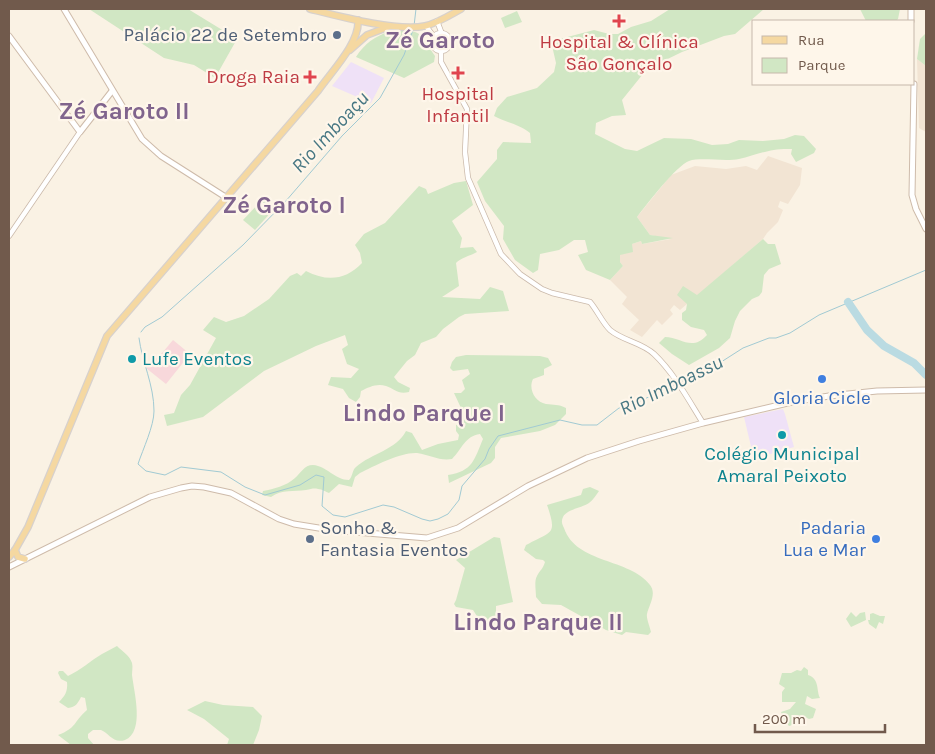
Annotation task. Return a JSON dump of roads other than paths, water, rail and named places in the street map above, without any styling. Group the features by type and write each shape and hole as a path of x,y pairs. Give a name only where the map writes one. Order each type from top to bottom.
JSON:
{"main road":[{"path":"64,9 139,134 155,151 227,198"},
{"path":"310,9 390,26 426,26 461,9"},
{"path":"9,557 28,526 110,330 227,198 318,91 346,53 359,29 358,20"},
{"path":"346,53 367,35 390,26"},
{"path":"9,36 80,132 112,91"},
{"path":"914,85 912,195 916,209 926,229"},
{"path":"9,567 150,498 175,489 192,486 231,493 279,519 294,524 331,530 427,538 458,528 528,486 586,458 703,423 741,413 829,396 877,391 926,390"},
{"path":"15,550 18,557 25,560"}],"street":[{"path":"437,22 442,34 447,36 449,44 442,51"},
{"path":"426,26 434,37"},
{"path":"434,37 442,34"},
{"path":"434,37 432,42 434,47 442,51"},
{"path":"442,51 441,62 467,109 465,152 468,178 504,259 520,274 548,292 590,302 610,330 637,342 654,353 676,381 703,423"},
{"path":"9,236 80,132"}],"waterway":[{"name":"Rio Imboaçu","path":"414,26 416,9"},
{"name":"Rio Imboaçu","path":"141,332 145,327 162,317 243,245 285,202 342,136 380,98 404,55 413,30"},
{"name":"Rio Imboassu","path":"139,338 152,392 154,411 154,417 138,464 146,471 165,475 181,467 221,472 245,487 265,495 300,485 316,475 324,477 322,506 333,515 345,517 383,505 394,507 430,521 448,514 459,500 462,486 485,459 498,436 560,420 582,425 597,425 619,408 636,403 718,364 743,348 769,338 776,338 790,333 819,315 926,270"},
{"name":"Rio Imboassu","path":"848,302 867,330 884,346 914,363 926,375"}],"place":[{"name":"Hospital & Clínica São Gonçalo","path":"619,21"},
{"name":"Palácio 22 de Setembro","path":"337,35"},
{"name":"Hospital Infantil","path":"458,73"},
{"name":"Droga Raia","path":"310,77"},
{"name":"Lufe Eventos","path":"132,359"},
{"name":"Gloria Cicle","path":"822,379"},
{"name":"Colégio Municipal Amaral Peixoto","path":"782,435"},
{"name":"Sonho & Fantasia Eventos","path":"310,539"},
{"name":"Padaria Lua e Mar","path":"876,539"}],"district":[{"name":"Zé Garoto","path":"440,40"},
{"name":"Zé Garoto II","path":"124,111"},
{"name":"Zé Garoto I","path":"284,205"},
{"name":"Lindo Parque I","path":"424,413"},
{"name":"Lindo Parque II","path":"538,622"}]}
